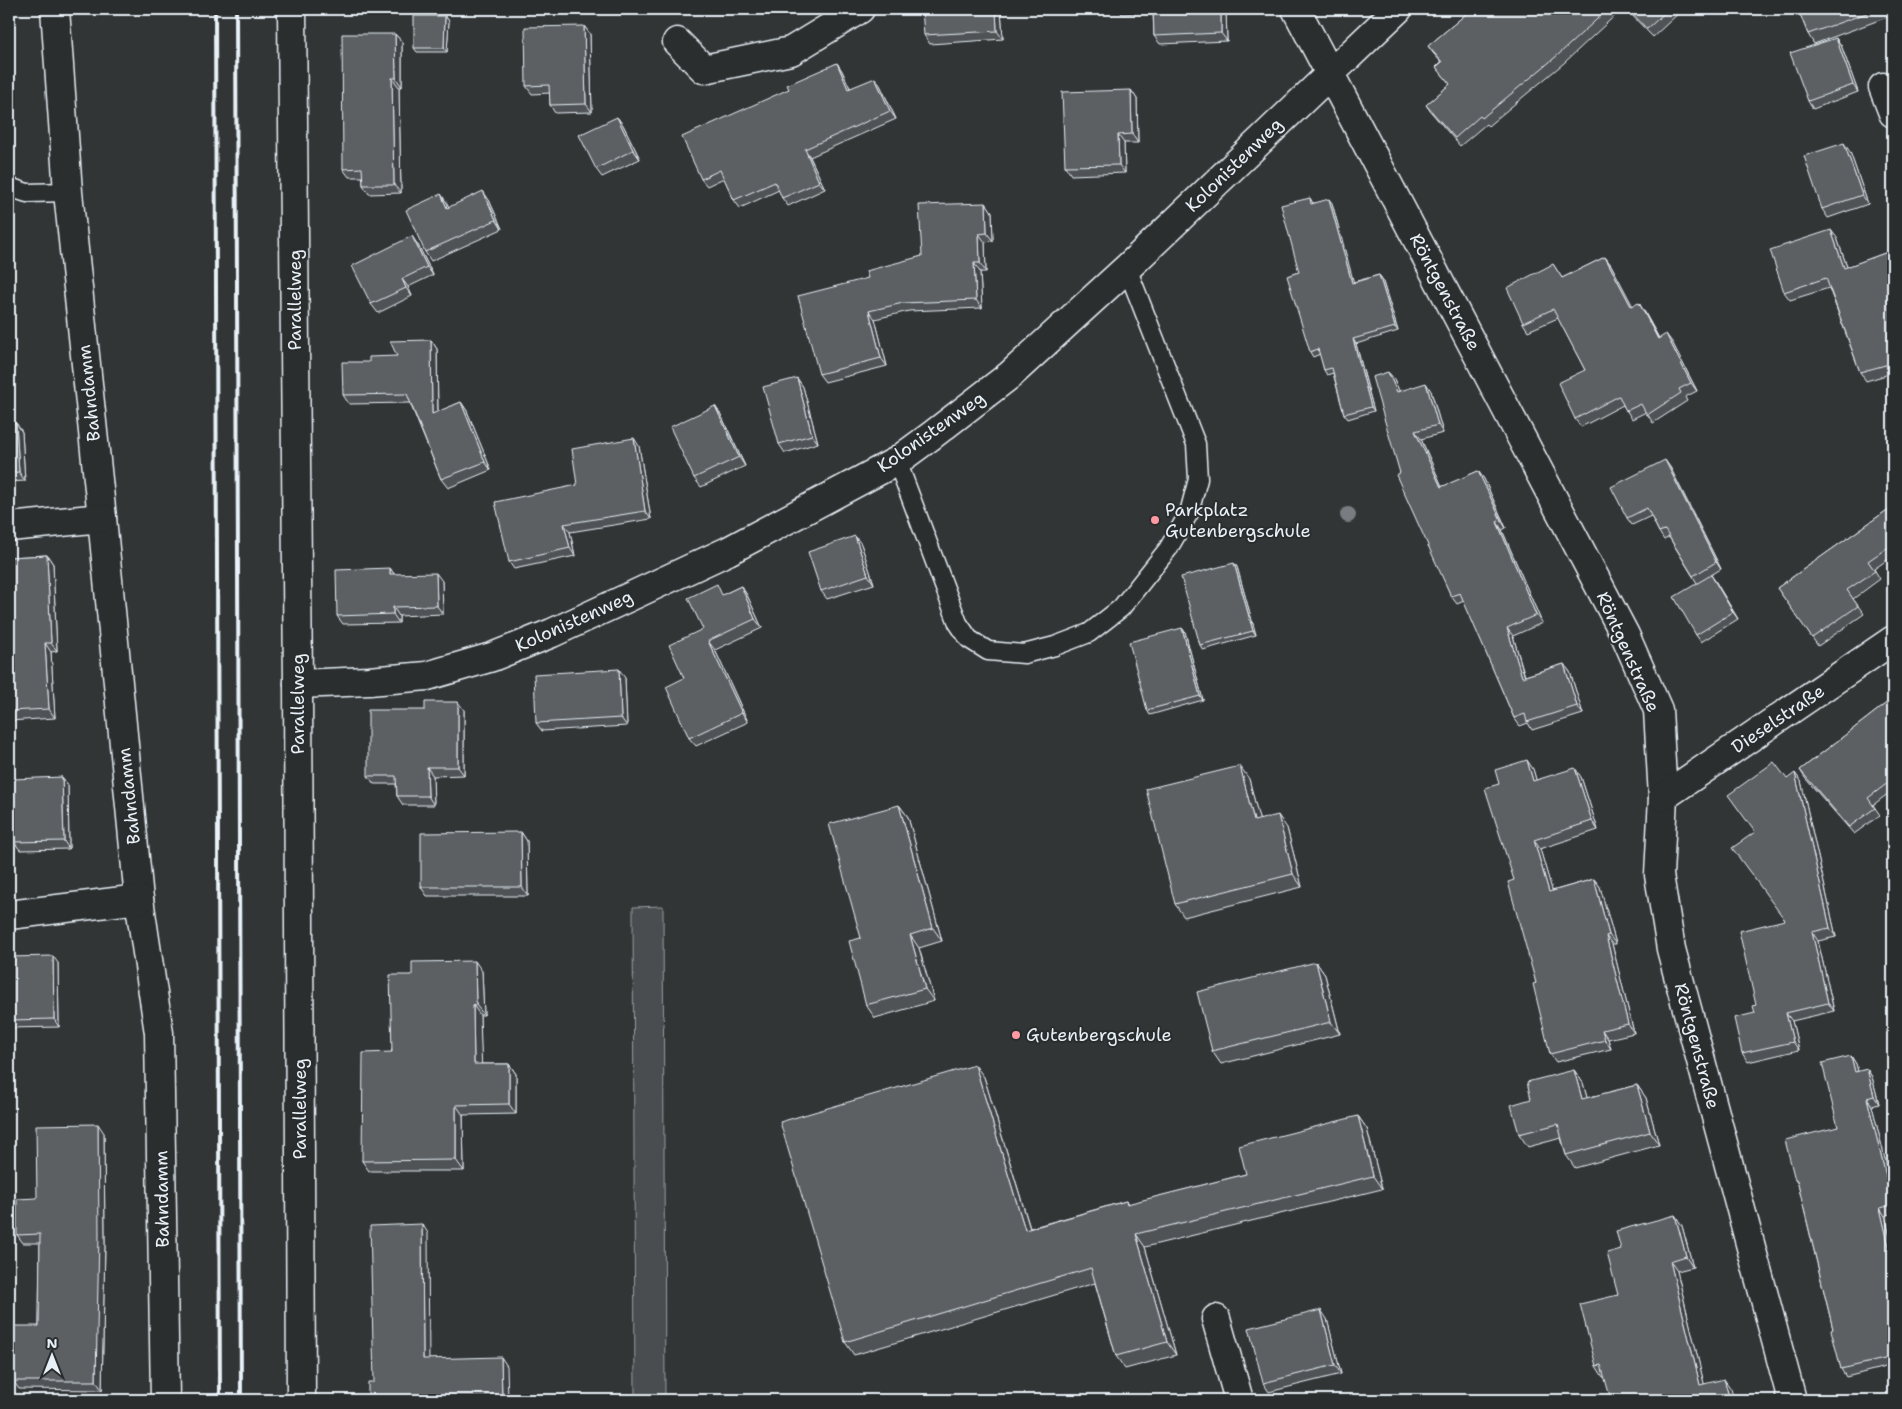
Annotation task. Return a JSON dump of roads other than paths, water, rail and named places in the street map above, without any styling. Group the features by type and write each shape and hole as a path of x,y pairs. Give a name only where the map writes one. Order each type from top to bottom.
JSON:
{"street":[{"name":"Bahndamm","path":"55,9 68,192 139,899 159,1032 165,1400"},
{"name":"Parallelweg","path":"292,9 298,684 301,1400"},
{"path":"676,42 704,69 791,51 860,9"},
{"name":"Röntgenstraße","path":"1296,9 1625,635 1658,710 1663,797 1659,875 1671,950 1792,1400"},
{"name":"Kolonistenweg","path":"298,684 427,676 492,657 552,633 728,551 897,461 1010,375 1127,268 1398,9"},
{"path":"1883,87 1893,113"},
{"path":"9,527 102,518"},
{"name":"Dieselstraße","path":"1663,797 1893,640"},
{"path":"9,916 139,899"},
{"path":"1216,1319 1239,1400"}],"lane":[{"path":"9,187 27,193 68,192"},
{"path":"897,461 958,623 969,639 988,651 1024,654 1055,646 1089,633 1121,608 1168,548 1189,513 1198,479 1196,444 1127,268"}],"railway":[{"path":"215,9 220,1400"},
{"path":"236,9 241,1400"}],"place":[{"name":"Parkplatz Gutenbergschule","path":"1155,520"},
{"name":"Gutenbergschule","path":"1016,1035"}]}
